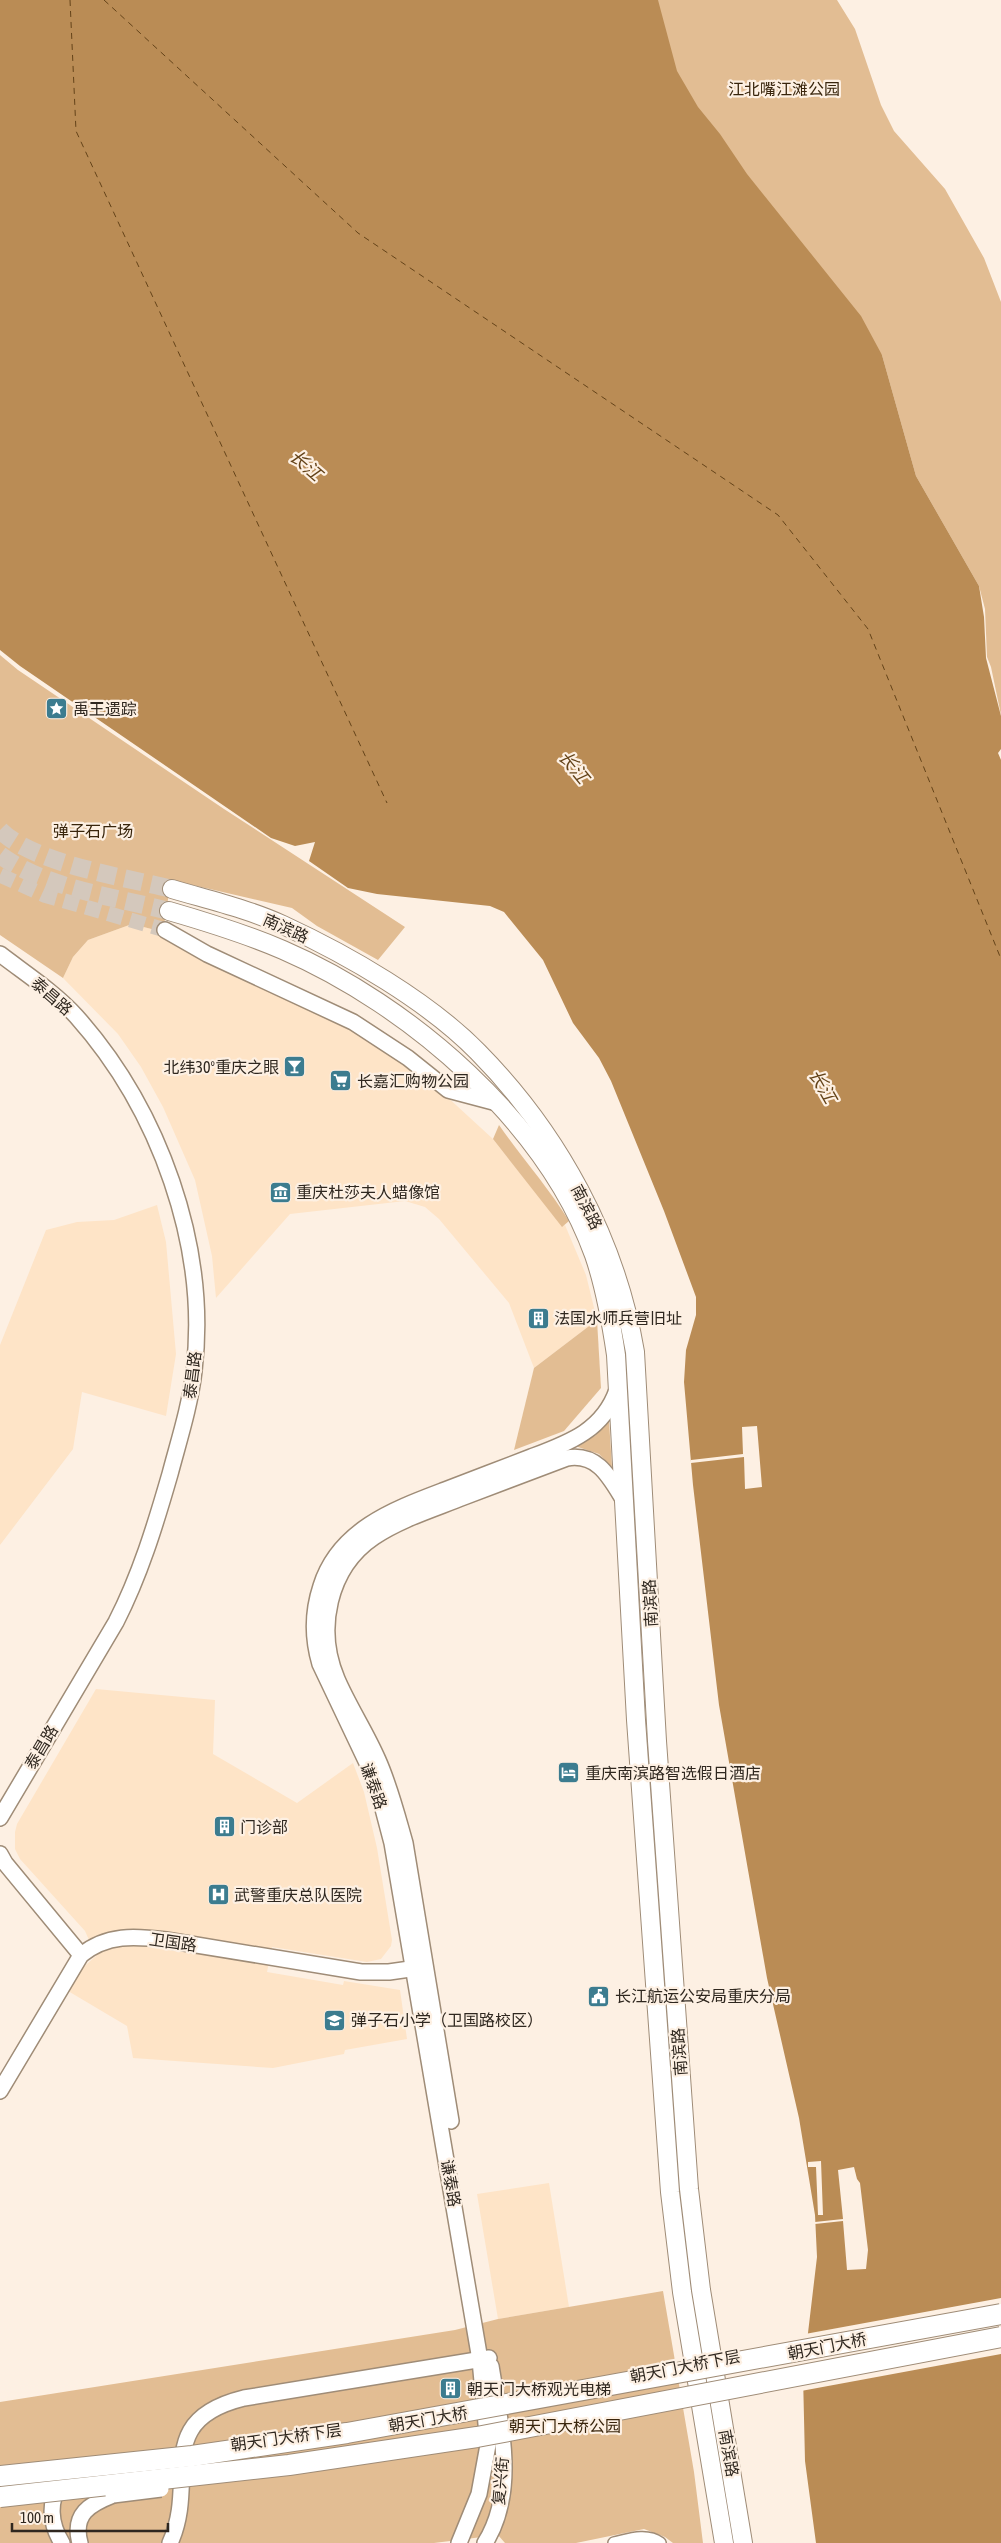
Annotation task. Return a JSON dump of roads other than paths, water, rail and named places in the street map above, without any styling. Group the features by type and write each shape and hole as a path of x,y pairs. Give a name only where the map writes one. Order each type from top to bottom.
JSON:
{"highway":[{"name":"朝天门大桥","path":"0,2476 192,2456 347,2433 1001,2314"},
{"name":"朝天门大桥","path":"0,2498 279,2466 477,2437 1001,2337"}],"main road":[{"name":"南滨路","path":"172,889 236,908 282,925 336,952 404,994 478,1051 539,1124 566,1166 609,1251 630,1320 637,1380 666,1868 689,2189 701,2290 743,2543"},
{"name":"南滨路","path":"169,911 234,930 284,950 369,996 449,1056 498,1103 523,1133 550,1171 582,1228 596,1263 612,1324 618,1389 636,1720 670,2192 682,2292 724,2543"},
{"path":"165,930 207,954 353,1022 408,1058 448,1090 498,1103"},
{"name":"泰昌路","path":"0,954 47,990 75,1016 124,1079 145,1116 164,1159 182,1219 193,1280 196,1343 190,1401 155,1528 132,1590 116,1622 0,1818"},
{"name":"谦泰路","path":"420,1968 382,1805 368,1765 327,1682 316,1650 313,1619 323,1580 335,1557 351,1538 367,1526 405,1506 581,1436 606,1414 618,1389"},
{"name":"谦泰路","path":"485,2359 420,1968 405,1843 394,1803 378,1760 337,1679 332,1662 326,1618 335,1586 345,1566 359,1549 392,1526 567,1458 581,1457 597,1464 610,1477 623,1499"},
{"path":"636,1720 650,1717 656,1706"},
{"path":"640,1774 643,1761 652,1763 658,1841 666,1868"},
{"path":"0,1854 5,1863 81,1955"},
{"name":"卫国路","path":"0,2091 81,1955 92,1946 105,1940 139,1937 361,1972 389,1972 420,1968"},
{"name":"朝天门大桥下层","path":"62,2543 52,2517 52,2503 56,2490 75,2471 101,2461 192,2451 366,2424 1001,2308"},
{"path":"80,2543 78,2527 85,2511 93,2503 113,2495 478,2443 1001,2344"},
{"path":"170,2543 179,2515 183,2445 190,2430 199,2418 211,2410 244,2398 485,2359"},
{"name":"复兴街","path":"485,2359 504,2453 503,2492 497,2516 485,2543"},
{"name":"复兴街","path":"459,2543 478,2494 488,2446 485,2359"}],"street":[{"path":"496,2543 493,2534 497,2516"},
{"path":"614,2543 642,2538 660,2543"}],"water":[{"name":"长江","path":"0,0 658,0 677,71 698,107 720,134 747,174 861,316 882,355 916,476 979,586 984,617 986,658 1001,716 1001,749 998,753 1001,760 1001,2543 816,2543 805,2461 803,2375 817,2257 815,2215 799,2118 767,1978 719,1705 693,1485 684,1382 686,1350 696,1315 696,1297 664,1211 611,1081 599,1058 573,1023 543,960 504,912 490,906 377,894 348,888 309,861 315,842 295,846 271,838 20,666 0,650"}],"tunnel":[{"path":"0,830 15,842 34,852 57,860 81,868 172,889"},
{"path":"0,855 37,876 59,884 169,911"},
{"path":"0,875 44,895 165,930"}],"railway":[{"path":"202,2459 448,2420 1001,2317"}],"place":[{"name":"禹王遗踪","path":"57,709"},
{"name":"北纬30°重庆之眼","path":"295,1067"},
{"name":"长嘉汇购物公园","path":"341,1081"},
{"name":"重庆杜莎夫人蜡像馆","path":"280,1192"},
{"name":"法国水师兵营旧址","path":"538,1318"},
{"name":"重庆南滨路智选假日酒店","path":"569,1773"},
{"name":"门诊部","path":"224,1827"},
{"name":"武警重庆总队医院","path":"218,1895"},
{"name":"长江航运公安局重庆分局","path":"599,1996"},
{"name":"弹子石小学（卫国路校区）","path":"335,2020"},
{"name":"朝天门大桥观光电梯","path":"451,2389"}],"park label":[{"name":"江北嘴江滩公园","path":"784,89"},
{"name":"弹子石广场","path":"93,831"},
{"name":"朝天门大桥公园","path":"565,2426"}]}
